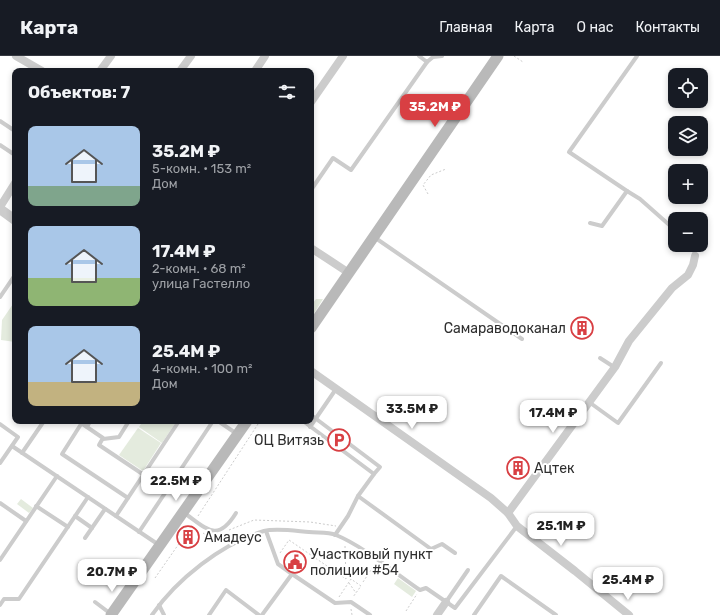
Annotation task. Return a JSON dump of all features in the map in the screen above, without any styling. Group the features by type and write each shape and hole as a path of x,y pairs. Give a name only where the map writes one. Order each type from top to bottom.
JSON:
{"main road":[{"path":"314,324 498,56"},
{"path":"111,615 241,426"}],"street":[{"path":"16,56 37,68"},
{"path":"102,68 111,56"},
{"path":"182,68 191,56"},
{"path":"257,68 265,56"},
{"path":"314,98 343,56"},
{"path":"12,189 1,211 12,218"},
{"path":"314,250 349,273"},
{"path":"508,513 615,368 629,341 672,288 688,275 693,266 695,256"},
{"path":"314,373 491,498 508,513 517,526 575,570 629,615"},
{"path":"437,615 446,602"}],"lane":[{"path":"419,56 427,62"},
{"path":"314,186 334,158 351,170 427,62 433,57 442,56"},
{"path":"637,56 569,152 640,199 668,224"},
{"path":"0,121 12,129"},
{"path":"0,145 12,153"},
{"path":"590,223 602,226 627,191"},
{"path":"374,237 522,339"},
{"path":"694,252 695,256"},
{"path":"0,297 12,279"},
{"path":"600,358 615,368"},
{"path":"589,402 618,423 661,363"},
{"path":"314,422 336,389"},
{"path":"316,419 380,467 358,496 335,535"},
{"path":"0,424 18,437 0,463"},
{"path":"22,453 42,424"},
{"path":"81,424 62,454 128,498"},
{"path":"84,424 103,439 119,437 127,424"},
{"path":"116,516 177,424"},
{"path":"139,532 211,424"},
{"path":"306,424 374,474"},
{"path":"103,439 99,445 144,475"},
{"path":"12,446 159,546"},
{"path":"0,560 57,476"},
{"path":"358,496 431,549 442,544 455,553"},
{"path":"0,605 4,599 19,599 88,497"},
{"path":"0,503 26,521"},
{"path":"36,506 68,528"},
{"path":"85,538 105,509"},
{"path":"183,512 211,531 218,531 225,527 236,513"},
{"path":"75,516 92,528"},
{"path":"152,615 159,605 188,575 233,544 266,531 295,531 335,535 378,560 420,590 426,588 455,608 517,526"},
{"path":"266,531 278,564 335,603 350,602 370,615"},
{"path":"446,602 468,570"},
{"path":"209,615 226,590 261,615 292,574"},
{"path":"480,615 475,613 501,576 556,615"},
{"path":"95,602 111,615"},
{"path":"159,605 164,615"}],"path":[{"path":"514,56 523,62"},
{"path":"428,194 423,185 431,174 446,169"},
{"path":"195,520 258,424"},
{"path":"225,532 254,520 310,522 341,527"},
{"path":"155,578 192,525 197,528"},
{"path":"202,532 212,539 218,536"},
{"path":"277,549 279,555 289,540 346,579 344,539"},
{"path":"362,582 378,560"},
{"path":"339,597 351,579 361,586 350,602"},
{"path":"349,583 356,593"},
{"path":"406,611 420,590"}],"shaded area":[{"path":"316,299 323,299 314,313 314,302"},
{"path":"12,305 12,342 1,340 2,320"},
{"path":"141,424 175,424 162,443 139,427"},
{"path":"138,428 161,443 143,471 119,455"},
{"path":"21,499 33,508 29,513 17,504"},
{"path":"398,578 416,591 412,597 394,584"}],"place":[{"name":"Самараводоканал","path":"582,328"},
{"name":"ОЦ Витязь","path":"339,440"},
{"name":"Ацтек","path":"518,468"},
{"name":"Амадеус","path":"188,537"},
{"name":"Участковый пункт полиции #54","path":"295,562"}]}
